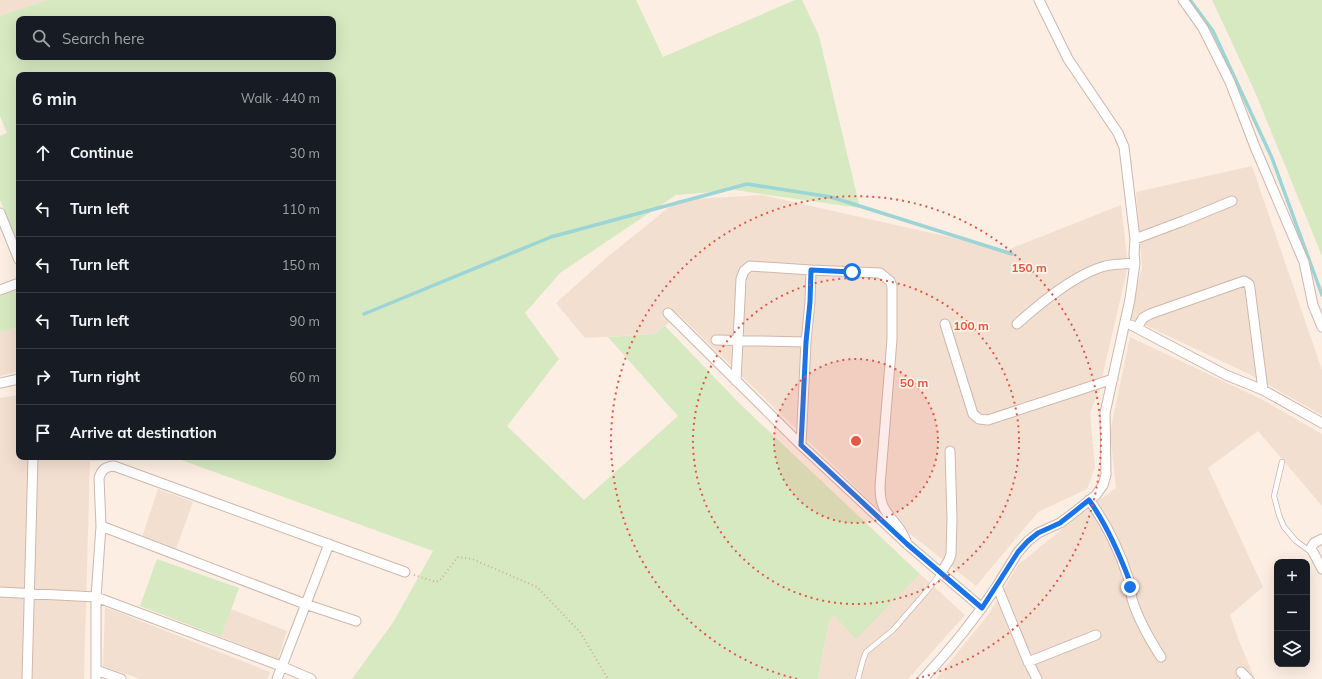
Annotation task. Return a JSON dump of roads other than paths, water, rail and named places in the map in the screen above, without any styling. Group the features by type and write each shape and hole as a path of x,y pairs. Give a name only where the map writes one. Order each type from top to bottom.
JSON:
{"street":[{"path":"923,679 948,651 982,608 1018,552 1038,533 1060,523 1096,495 1103,485 1106,475 1105,413 1125,322 1135,263 1135,239 1124,147 1118,133 1068,59 1040,0"},
{"path":"1183,0 1203,28 1230,82 1255,147 1304,262 1313,305 1322,327"},
{"path":"1135,239 1232,201"},
{"path":"0,213 16,253"},
{"path":"1018,324 1062,288 1084,275 1105,266 1135,263"},
{"path":"736,381 742,279 745,268 750,266 880,273 890,281 892,286 892,339 880,493 884,508 903,531 907,544"},
{"path":"801,445 811,270"},
{"path":"1137,328 1143,318 1150,314 1244,280 1250,289 1264,390"},
{"path":"0,290 16,284"},
{"path":"668,313 801,445 907,544 982,608"},
{"path":"1125,322 1226,375 1264,390 1322,423"},
{"path":"945,324 973,414 978,419 988,420 1113,379"},
{"path":"716,340 738,339 806,342"},
{"path":"0,383 16,380"},
{"path":"941,573 950,560 951,554 952,518 950,451"},
{"path":"27,679 33,460"},
{"path":"121,679 96,675 96,597 101,526 100,478 102,471 107,467 114,466 405,572"},
{"path":"1089,500 1098,513 1118,550 1130,582 1132,598 1136,610 1161,657"},
{"path":"101,526 305,604 356,621"},
{"path":"1322,539 1312,545 1311,548 1322,569"},
{"path":"277,679 329,544"},
{"path":"997,586 1028,662 1037,679"},
{"path":"0,592 96,597 281,666 311,679"},
{"path":"1028,662 1096,635"},
{"path":"1241,672 1248,679"}],"lane":[{"path":"1282,462 1274,496 1279,515 1288,532 1296,541 1313,554"},
{"path":"858,679 862,660 866,652 893,630 941,573"}],"waterway":[{"path":"1190,0 1213,31 1272,158 1322,295"},
{"path":"364,314 551,237 747,184 831,197 1012,254"}]}
